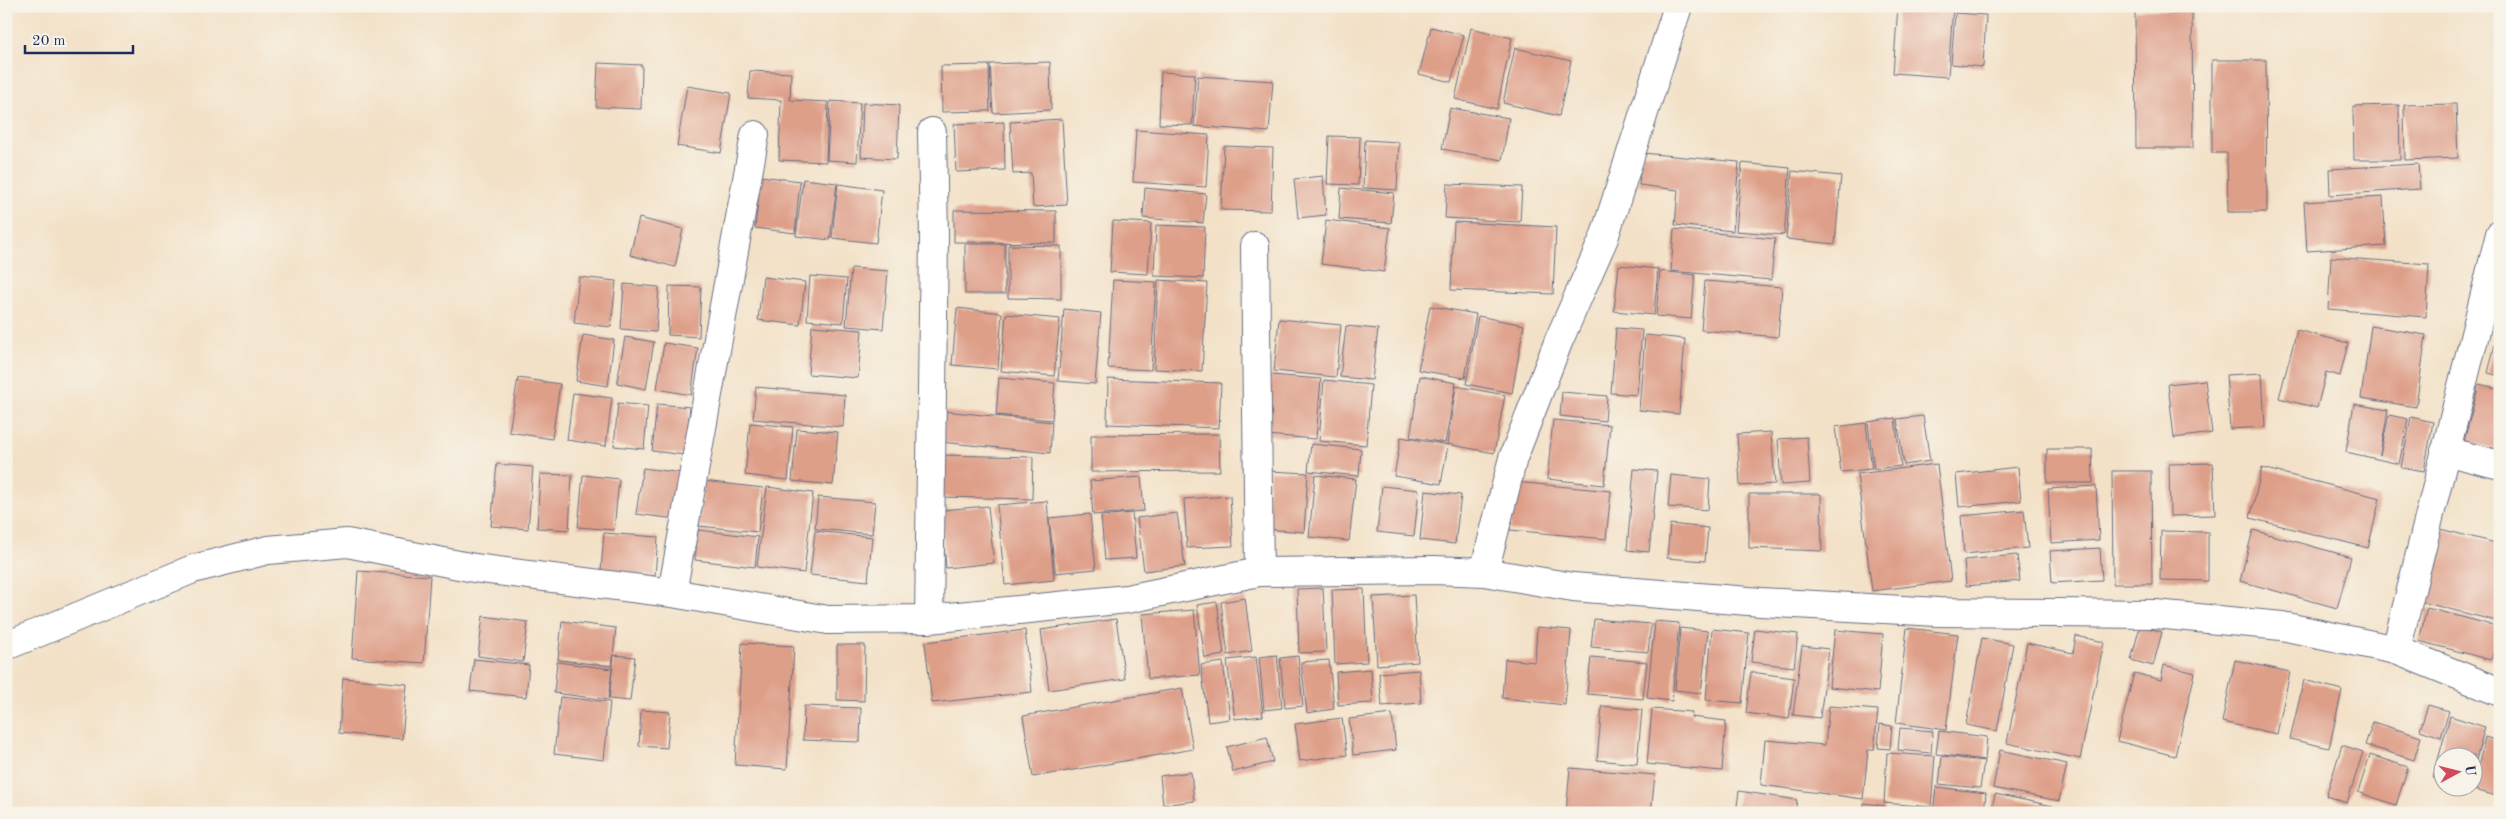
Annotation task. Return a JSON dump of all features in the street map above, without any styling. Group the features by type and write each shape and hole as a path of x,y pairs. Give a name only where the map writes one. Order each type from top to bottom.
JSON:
{"street":[{"path":"1484,572 1513,458 1559,340 1604,238 1672,8"},
{"path":"929,619 934,238 932,132"},
{"path":"672,593 755,135"},
{"path":"2396,650 2500,234"},
{"path":"1255,246 1259,572"},
{"path":"2445,451 2500,464"},
{"path":"6,646 193,569 268,550 347,543 474,568 672,593 828,620 929,619 1128,599 1259,572 1434,570 1484,572 1573,587 1761,602 1938,612 2155,614 2282,626 2396,650 2500,692"}],"building":[{"path":"1898,6 1953,6 1948,77 1893,73"},
{"path":"2135,10 2192,10 2193,148 2136,148"},
{"path":"1955,13 1986,15 1983,67 1951,64"},
{"path":"1431,27 1464,35 1451,82 1419,74"},
{"path":"1471,28 1512,38 1497,109 1455,99"},
{"path":"1515,48 1571,61 1559,116 1503,103"},
{"path":"2212,60 2266,60 2267,212 2228,212 2227,153 2212,153"},
{"path":"1050,62 1051,110 993,113 990,64"},
{"path":"598,63 642,65 641,109 596,107"},
{"path":"989,65 990,111 942,112 941,66"},
{"path":"750,71 791,73 790,100 828,102 826,162 779,160 781,100 748,98"},
{"path":"1161,72 1195,74 1192,125 1159,124"},
{"path":"1198,76 1273,81 1269,132 1194,126"},
{"path":"687,86 731,93 721,153 677,146"},
{"path":"830,101 860,103 857,162 827,160"},
{"path":"863,103 899,105 897,159 861,157"},
{"path":"2456,104 2458,158 2405,160 2404,105"},
{"path":"2399,105 2400,160 2354,160 2353,106"},
{"path":"1450,108 1509,118 1502,160 1442,149"},
{"path":"1062,119 1067,205 1033,207 1031,173 1013,174 1010,122"},
{"path":"1004,122 1005,170 956,172 954,124"},
{"path":"1136,130 1209,135 1206,187 1133,182"},
{"path":"1329,136 1360,137 1358,185 1327,184"},
{"path":"1365,140 1399,142 1397,190 1363,188"},
{"path":"1224,146 1273,148 1271,211 1221,210"},
{"path":"1642,153 1739,162 1733,231 1675,225 1678,190 1639,185"},
{"path":"1742,163 1790,168 1784,235 1736,231"},
{"path":"2418,164 2420,189 2330,195 2329,169"},
{"path":"1792,171 1841,176 1835,244 1786,239"},
{"path":"761,176 800,181 795,233 755,228"},
{"path":"1323,176 1326,215 1298,218 1294,179"},
{"path":"803,179 837,183 830,240 796,236"},
{"path":"838,184 882,190 876,243 832,238"},
{"path":"1447,184 1522,187 1520,222 1445,218"},
{"path":"1145,188 1206,194 1203,223 1143,218"},
{"path":"1341,188 1394,193 1391,223 1339,219"},
{"path":"2383,197 2386,246 2307,251 2304,202"},
{"path":"954,210 1056,211 1056,243 954,242"},
{"path":"639,218 683,229 675,267 630,255"},
{"path":"1326,220 1390,228 1384,272 1321,264"},
{"path":"1113,221 1151,223 1148,274 1110,272"},
{"path":"1454,222 1556,227 1553,294 1451,290"},
{"path":"1156,225 1205,227 1203,278 1154,276"},
{"path":"1674,229 1775,239 1771,280 1671,271"},
{"path":"965,244 1005,244 1005,294 965,294"},
{"path":"1008,245 1061,246 1061,299 1008,298"},
{"path":"2331,257 2429,264 2426,317 2328,309"},
{"path":"1619,265 1658,269 1654,315 1614,311"},
{"path":"851,268 888,271 883,329 846,326"},
{"path":"1660,271 1695,275 1691,319 1656,316"},
{"path":"810,276 847,279 843,323 807,320"},
{"path":"579,277 616,281 611,327 574,323"},
{"path":"763,277 805,282 800,325 758,320"},
{"path":"1113,280 1156,282 1151,370 1108,368"},
{"path":"1158,280 1207,283 1202,371 1154,369"},
{"path":"1705,281 1782,287 1778,337 1701,330"},
{"path":"624,284 659,287 656,332 621,329"},
{"path":"669,286 701,287 699,337 668,335"},
{"path":"1430,306 1476,314 1465,378 1418,370"},
{"path":"957,308 1002,313 998,369 952,365"},
{"path":"1064,309 1101,313 1095,384 1058,381"},
{"path":"1006,314 1060,319 1054,376 1001,371"},
{"path":"1478,316 1524,325 1512,393 1466,384"},
{"path":"1279,319 1341,325 1336,377 1274,371"},
{"path":"812,326 862,330 858,378 808,374"},
{"path":"1346,326 1378,329 1372,380 1340,377"},
{"path":"2371,326 2426,335 2416,407 2361,398"},
{"path":"1616,328 1642,330 1637,395 1611,393"},
{"path":"2500,328 2500,376 2488,373"},
{"path":"2297,330 2348,343 2340,376 2326,372 2317,408 2279,398"},
{"path":"583,335 614,340 608,386 576,381"},
{"path":"1645,335 1685,339 1679,414 1639,410"},
{"path":"625,337 654,342 646,389 617,383"},
{"path":"664,343 698,348 691,395 657,389"},
{"path":"2262,373 2265,427 2230,429 2226,375"},
{"path":"1271,375 1321,379 1316,439 1266,435"},
{"path":"1420,376 1456,383 1445,443 1410,437"},
{"path":"518,378 560,384 552,439 509,432"},
{"path":"999,378 1055,383 1052,420 996,415"},
{"path":"1108,379 1221,383 1219,428 1107,424"},
{"path":"1324,380 1371,385 1366,445 1319,441"},
{"path":"2205,380 2212,433 2174,438 2168,384"},
{"path":"2479,384 2500,389 2500,450 2464,441"},
{"path":"1456,386 1505,395 1494,453 1447,444"},
{"path":"756,387 845,395 843,427 753,419"},
{"path":"1562,392 1607,396 1605,421 1560,416"},
{"path":"573,393 612,398 606,446 567,440"},
{"path":"618,403 648,406 644,449 614,446"},
{"path":"657,404 690,407 685,455 652,451"},
{"path":"2354,404 2388,410 2380,455 2389,415 2408,419 2399,464 2346,452"},
{"path":"944,411 1052,422 1050,453 940,442"},
{"path":"1923,416 1930,461 1904,465 1897,419"},
{"path":"2411,417 2433,422 2424,471 2401,467"},
{"path":"1895,418 1901,466 1874,469 1868,422"},
{"path":"1553,420 1610,425 1604,485 1547,479"},
{"path":"750,423 793,427 788,480 745,475"},
{"path":"1866,423 1872,469 1841,472 1835,427"},
{"path":"797,429 838,432 833,485 792,481"},
{"path":"1771,432 1775,484 1740,486 1737,434"},
{"path":"1219,434 1220,471 1091,472 1091,435"},
{"path":"1401,437 1448,445 1441,484 1394,476"},
{"path":"1807,437 1810,483 1781,485 1778,439"},
{"path":"1311,444 1361,449 1359,476 1308,471"},
{"path":"2047,449 2092,449 2093,483 2047,483"},
{"path":"941,455 1033,457 1032,499 940,497"},
{"path":"2213,463 2215,515 2170,516 2169,464"},
{"path":"497,464 533,467 528,529 491,526"},
{"path":"1937,464 1951,581 1872,591 1857,474"},
{"path":"2018,467 2021,501 1959,507 1956,474"},
{"path":"643,468 682,473 676,519 636,514"},
{"path":"2262,468 2380,498 2368,548 2250,518"},
{"path":"1634,469 1657,471 1649,552 1627,550"},
{"path":"1270,471 1308,473 1304,532 1266,529"},
{"path":"2112,471 2151,471 2152,584 2113,584"},
{"path":"540,474 572,475 569,530 537,528"},
{"path":"583,475 619,479 614,530 578,527"},
{"path":"1315,475 1356,479 1349,541 1309,537"},
{"path":"1671,475 1710,479 1708,510 1668,507"},
{"path":"1141,477 1144,511 1093,515 1090,481"},
{"path":"704,481 763,488 758,532 699,526"},
{"path":"1515,482 1611,491 1606,539 1510,530"},
{"path":"1382,486 1419,490 1414,536 1377,532"},
{"path":"2096,486 2099,540 2051,543 2048,489"},
{"path":"767,487 813,493 804,573 757,567"},
{"path":"1425,491 1461,495 1455,544 1420,540"},
{"path":"1749,494 1821,494 1822,551 1749,548"},
{"path":"1230,496 1233,546 1187,548 1184,499"},
{"path":"818,497 875,502 872,534 815,529"},
{"path":"1047,501 1054,580 1005,585 997,505"},
{"path":"988,506 994,563 946,568 941,510"},
{"path":"2024,510 2028,548 1964,554 1961,516"},
{"path":"1132,513 1136,558 1105,560 1101,516"},
{"path":"1177,513 1185,566 1144,571 1137,518"},
{"path":"1090,514 1096,569 1055,573 1049,518"},
{"path":"1670,524 1708,528 1705,561 1667,558"},
{"path":"2440,529 2500,544 2500,622 2422,602"},
{"path":"698,530 758,537 755,567 695,560"},
{"path":"2253,530 2351,557 2337,608 2240,581"},
{"path":"815,531 872,537 868,581 810,575"},
{"path":"2161,531 2208,532 2208,581 2160,580"},
{"path":"604,533 658,537 655,576 601,571"},
{"path":"2100,548 2102,580 2052,583 2050,551"},
{"path":"2017,555 2020,581 1966,586 1964,560"},
{"path":"358,571 430,576 424,663 352,658"},
{"path":"1323,588 1326,652 1299,653 1297,589"},
{"path":"1364,589 1367,662 1335,664 1332,590"},
{"path":"1414,595 1418,662 1377,665 1373,597"},
{"path":"1245,598 1252,651 1228,655 1221,602"},
{"path":"1217,602 1224,655 1205,658 1197,605"},
{"path":"2427,608 2500,627 2491,660 2419,641"},
{"path":"1194,610 1200,675 1148,679 1142,614"},
{"path":"483,616 528,622 523,662 478,656"},
{"path":"1116,619 1125,679 1049,690 1041,630"},
{"path":"1594,619 1651,624 1648,652 1591,647"},
{"path":"562,621 616,628 612,666 558,660"},
{"path":"1655,621 1679,623 1672,701 1647,698"},
{"path":"2140,626 2162,632 2153,666 2131,660"},
{"path":"1537,627 1571,630 1565,705 1502,698 1505,659 1535,662"},
{"path":"1680,628 1708,631 1701,693 1675,690"},
{"path":"1907,628 1958,634 1946,730 1896,723"},
{"path":"1712,629 1749,633 1742,703 1706,700"},
{"path":"1755,629 1798,634 1794,667 1751,662"},
{"path":"1025,630 1032,692 932,703 925,642"},
{"path":"1835,630 1883,634 1878,692 1829,687"},
{"path":"2076,636 2104,642 2080,759 2007,743 2027,643 2073,653"},
{"path":"1982,638 2013,644 1997,731 1966,725"},
{"path":"742,643 794,646 787,769 735,765"},
{"path":"837,645 865,645 864,701 837,700"},
{"path":"1802,646 1829,649 1820,718 1793,715"},
{"path":"614,655 635,657 630,701 609,699"},
{"path":"1277,655 1282,708 1264,710 1259,657"},
{"path":"1298,656 1303,706 1285,708 1280,658"},
{"path":"1256,657 1263,716 1235,719 1227,660"},
{"path":"1591,657 1647,662 1643,699 1587,694"},
{"path":"474,659 529,665 526,697 470,691"},
{"path":"1329,660 1334,709 1307,713 1301,662"},
{"path":"2235,660 2290,672 2277,734 2222,722"},
{"path":"557,662 612,669 608,700 554,693"},
{"path":"1223,662 1230,719 1208,722 1201,665"},
{"path":"2164,665 2195,673 2175,756 2117,741 2134,673 2161,680"},
{"path":"1371,669 1373,703 1338,705 1336,672"},
{"path":"1419,670 1421,703 1382,706 1379,673"},
{"path":"1751,672 1794,678 1789,719 1746,713"},
{"path":"343,678 407,684 402,739 339,733"},
{"path":"2304,680 2342,690 2329,748 2290,739"},
{"path":"1182,688 1193,749 1033,777 1023,716"},
{"path":"560,697 610,702 604,760 554,754"},
{"path":"2428,705 2449,711 2441,737 2420,730"},
{"path":"804,706 861,708 860,742 803,740"},
{"path":"1602,706 1642,710 1637,764 1597,760"},
{"path":"1829,706 1878,710 1874,750 1868,750 1863,799 1761,785 1765,740 1825,745"},
{"path":"1652,709 1692,712 1691,717 1726,721 1722,771 1647,764"},
{"path":"641,710 670,712 667,748 639,746"},
{"path":"1392,714 1396,750 1353,755 1349,719"},
{"path":"2450,716 2485,727 2480,746 2442,746"},
{"path":"1342,718 1347,755 1300,761 1295,724"},
{"path":"2373,722 2421,737 2414,760 2365,745"},
{"path":"1880,724 1892,726 1890,749 1878,748"},
{"path":"1900,728 1933,731 1931,753 1898,750"},
{"path":"1939,731 1987,737 1985,760 1936,754"},
{"path":"1267,737 1273,762 1233,772 1227,747"},
{"path":"2485,737 2500,741 2500,797 2484,793 2483,746"},
{"path":"2342,745 2363,752 2347,803 2326,796"},
{"path":"2000,750 2067,764 2059,801 1993,788"},
{"path":"1887,753 1935,756 1931,807 1884,803"},
{"path":"2370,755 2408,767 2396,805 2358,792"},
{"path":"1942,756 1984,761 1980,788 1939,784"},
{"path":"1570,768 1655,775 1651,813 1566,813"},
{"path":"1191,772 1194,801 1163,805 1160,776"},
{"path":"1936,787 1986,793 1984,813 1933,813"},
{"path":"1739,791 1797,800 1795,813 1736,813"},
{"path":"1995,794 2053,806 2052,813 1991,813"},
{"path":"1864,803 1885,806 1884,813 1863,813"}]}
